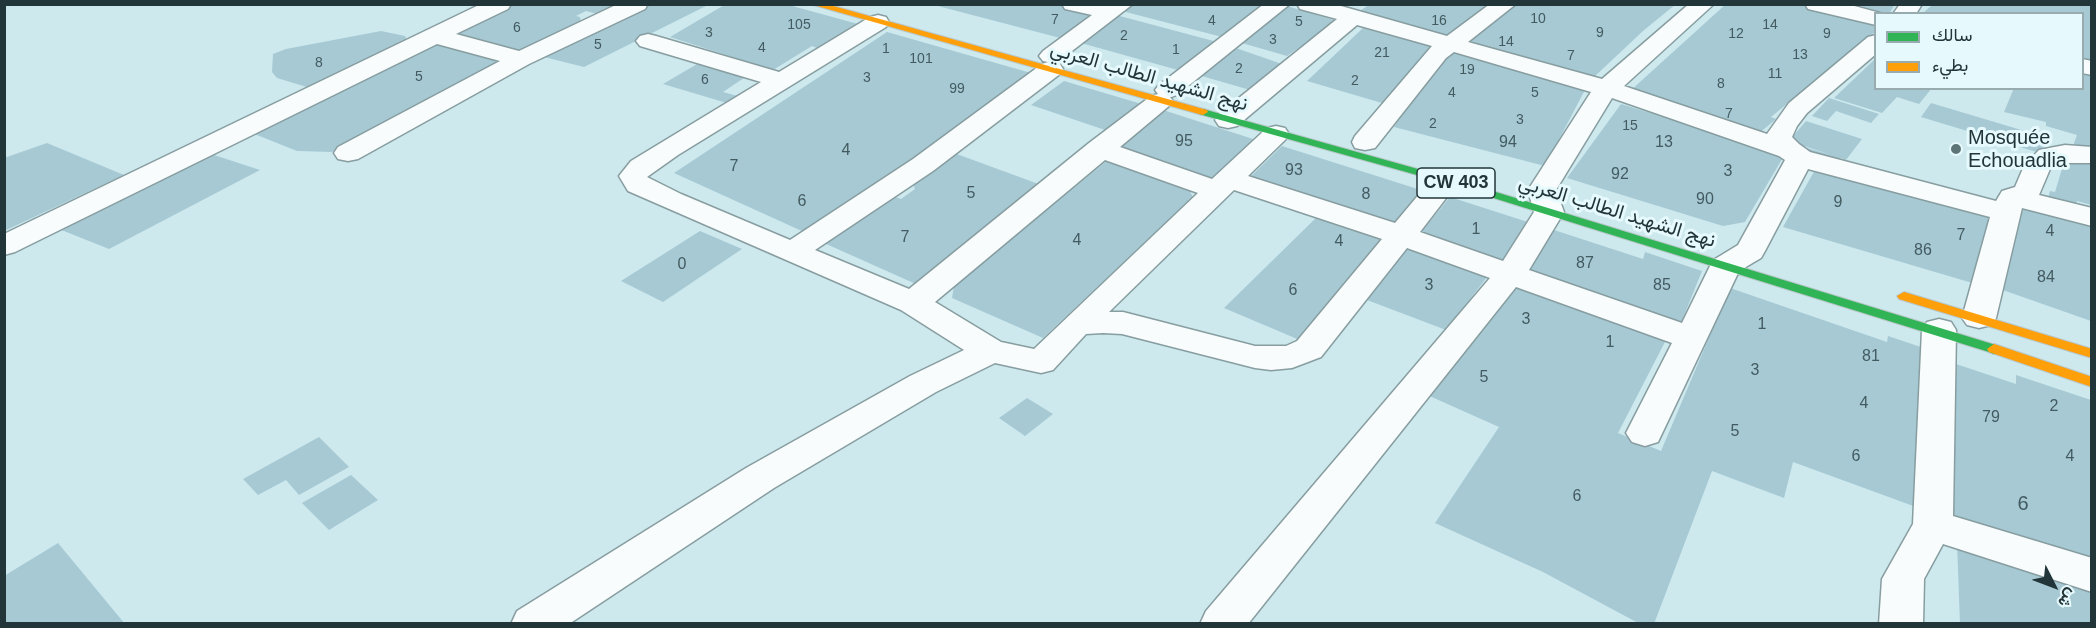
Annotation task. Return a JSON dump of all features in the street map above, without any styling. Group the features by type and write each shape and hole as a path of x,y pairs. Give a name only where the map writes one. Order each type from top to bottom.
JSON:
{"main road":[{"name":"نهج الشهيد الطالب العربي","path":"814,4 883,12"},
{"name":"نهج الشهيد الطالب العربي","path":"855,4 1164,96 1235,115 1331,133"},
{"name":"نهج الشهيد الطالب العربي","path":"1235,115 1276,134 1446,180 1544,196 1742,254 1939,330 2091,382"},
{"path":"1888,291 2091,354"}],"street":[{"path":"4,246 500,4"},
{"path":"348,153 521,59 637,4"},
{"path":"1072,4 1115,8"},
{"path":"913,303 1228,42 1279,4"},
{"path":"1308,4 1349,12 1448,44 1606,88 1795,154 2009,205 2091,217"},
{"path":"1365,142 1438,53 1505,4"},
{"path":"1222,624 1510,274 1544,196 1606,88 1703,4"},
{"path":"1816,4 1874,18"},
{"path":"792,252 923,165 1051,63 1115,8"},
{"path":"883,12 781,80 641,167 633,176 638,185 913,303 991,351 1041,362 1076,325 1276,134"},
{"path":"1235,115 1349,12"},
{"path":"435,36 521,59"},
{"path":"648,41 781,80"},
{"path":"1795,154 1778,138 1785,124 1797,108 1874,43"},
{"path":"1099,149 1403,236 1691,338"},
{"path":"1979,318 2009,205 2027,192 2038,166 2049,156 2064,153 2091,155"},
{"path":"1645,433 1691,338 1742,254 1795,154"},
{"path":"1076,325 1123,322 1221,350 1271,359 1292,357 1309,349 1403,236 1446,180"},
{"path":"1901,624 1903,579 1933,525 1939,330"},
{"path":"533,624 605,575 759,478 922,384 991,351"},
{"path":"1933,525 2091,575"}],"building":[{"path":"513,4 625,4 601,15 586,11 576,16 580,17 581,23 522,52 453,34"},
{"path":"646,4 710,4 584,67 544,57"},
{"path":"726,4 785,4 858,24 817,48 812,46 773,70 670,37"},
{"path":"1056,4 1096,15 1064,39 934,5"},
{"path":"1132,4 1269,4 1226,38 1122,11"},
{"path":"1370,4 1491,4 1448,38 1357,13"},
{"path":"1518,4 1676,4 1643,31 1593,78 1465,42"},
{"path":"1726,4 1794,4 1869,20 1874,23 1874,33 1771,117 1776,119 1757,135 1630,91"},
{"path":"1854,4 1895,4 1890,12"},
{"path":"1933,4 2091,4 2091,64 2084,62 2084,12 1924,12"},
{"path":"1287,6 1337,21 1287,56 1235,41"},
{"path":"1116,15 1221,43 1185,72 1081,43"},
{"path":"1363,28 1433,47 1382,103 1307,81"},
{"path":"381,31 405,36 408,43 310,88 277,78 272,72 273,54 286,49"},
{"path":"887,32 1031,73 918,160 804,232 674,173"},
{"path":"433,43 501,62 332,152 297,151 252,133"},
{"path":"1230,46 1282,64 1250,90 1195,74"},
{"path":"1447,51 1586,88 1545,166 1394,127"},
{"path":"1874,60 1874,90 1930,90 1919,104 1897,97 1882,113 1834,98"},
{"path":"699,63 747,76 723,92 741,97 730,104 663,84"},
{"path":"2084,72 2091,74 2091,150 2073,146 2077,135 2046,126 2046,122 2004,112 2013,90 2084,90"},
{"path":"1064,81 1145,105 1111,132 1031,105"},
{"path":"1829,98 1879,114 1871,123 1836,111 1827,121 1812,116"},
{"path":"1931,103 2048,138 2040,153 1921,117"},
{"path":"1621,104 1785,154 1745,222 1723,226 1567,178"},
{"path":"1157,108 1256,140 1214,179 1113,144"},
{"path":"1806,121 1862,139 1846,160 1841,158 1835,169 1800,158 1807,148 1831,155 1789,141"},
{"path":"47,143 124,175 4,231 4,158"},
{"path":"1282,146 1424,191 1395,229 1248,179"},
{"path":"954,153 1044,186 918,285 824,243 893,196 901,199 915,189 912,182"},
{"path":"211,154 260,170 109,249 59,229"},
{"path":"1108,160 1188,188 1193,197 1043,338 952,298 954,286"},
{"path":"2064,162 2091,163 2091,205 2077,201 2076,204 2091,208 2047,201 2050,191 2055,192"},
{"path":"1816,168 1998,217 1979,285 1783,227"},
{"path":"1450,197 1534,224 1505,267 1418,236"},
{"path":"2022,206 2091,224 2091,321 1997,288"},
{"path":"1321,213 1391,237 1302,341 1224,308"},
{"path":"1551,229 1643,259 1645,252 1702,271 1681,323 1526,269"},
{"path":"700,231 742,249 663,302 621,281"},
{"path":"1412,244 1491,272 1446,330 1367,300"},
{"path":"1512,281 1667,338 1618,433 1661,451 1730,288 1887,342 1888,336 1924,348 1916,507 1793,462 1784,498 1712,471 1654,624 1640,624 1543,572 1435,523 1499,427 1425,394"},
{"path":"1953,363 2016,384 2016,375 2091,400 2091,565 1954,520"},
{"path":"1027,398 1053,414 1025,436 999,418"},
{"path":"319,437 349,467 299,495 286,480 258,495 243,479"},
{"path":"351,475 378,500 329,530 302,503"},
{"path":"1957,542 2091,588 2091,624 1960,624"},
{"path":"58,543 125,624 4,624 4,576"}],"traffic: fast":[{"path":"1203,112 1446,180 1994,349"}],"traffic: slow":[{"path":"814,4 1203,112"},
{"path":"1904,296 2092,354"},
{"path":"1994,349 2092,382"}],"place":[{"name":"Mosquée Echouadlia","path":"1956,149"}]}
